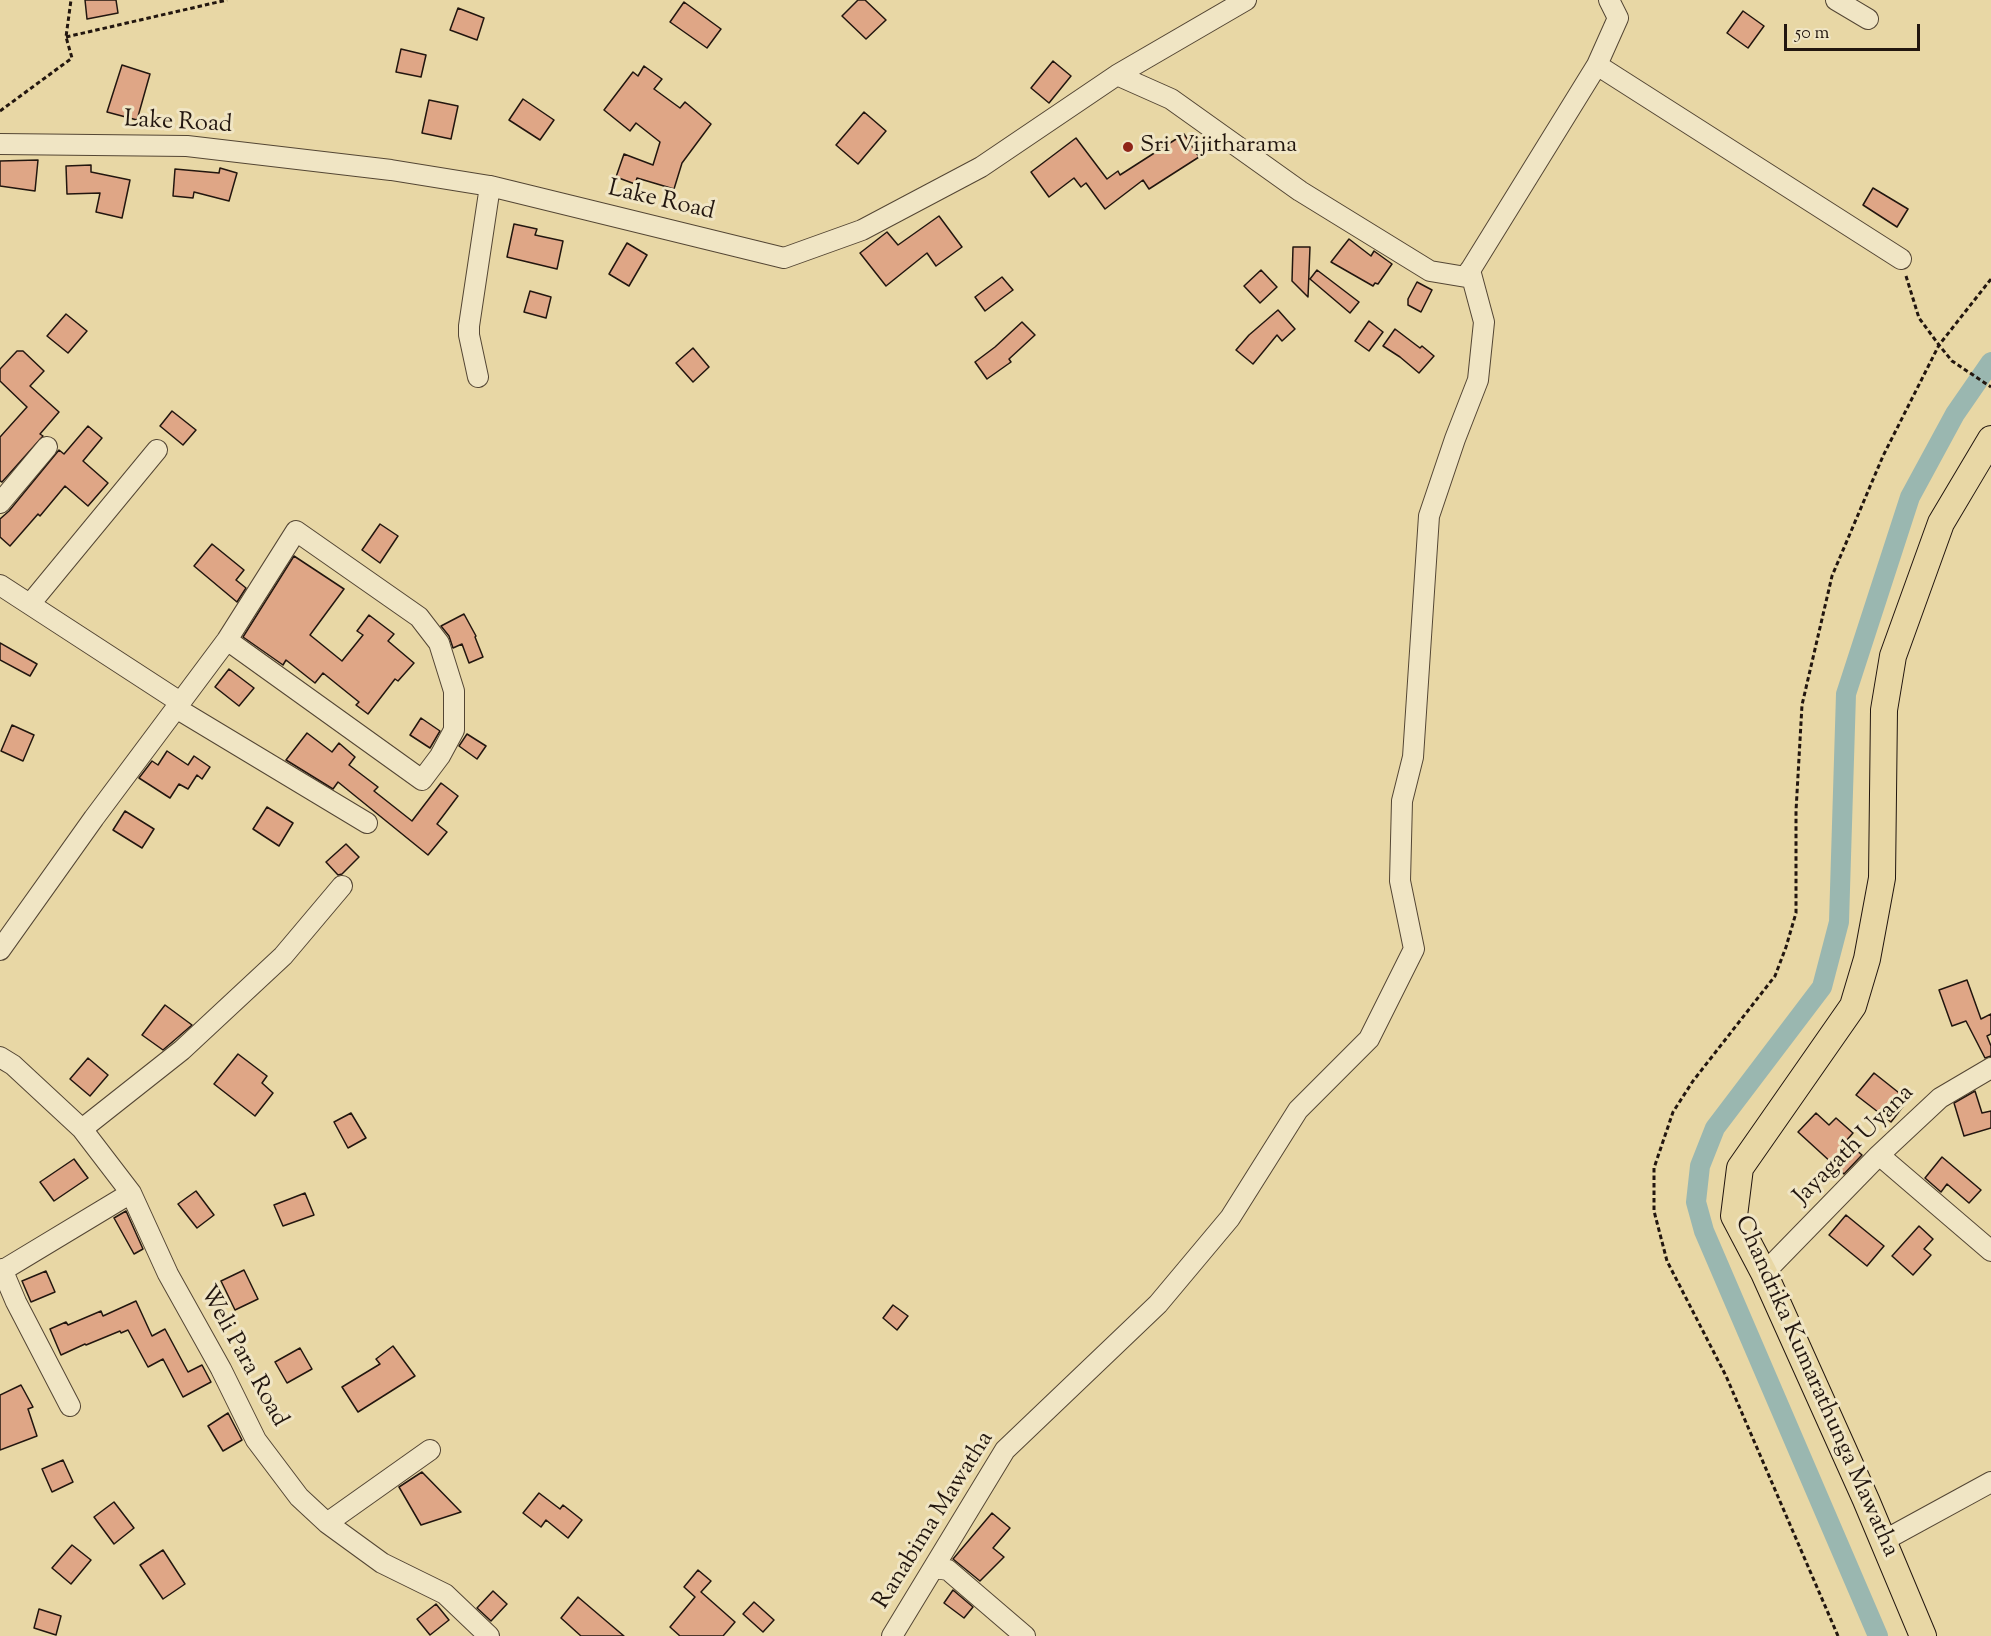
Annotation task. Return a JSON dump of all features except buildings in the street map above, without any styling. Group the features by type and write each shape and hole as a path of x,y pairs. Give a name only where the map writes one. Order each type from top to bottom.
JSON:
{"main road":[{"name":"Chandrika Kumarathunga Mawatha","path":"1923,1636 1764,1273 1734,1216 1740,1168 1853,1006 1867,959 1882,878 1884,710 1893,657 1941,523 1991,439"}],"street":[{"name":"Lake Road","path":"0,144 187,146 391,170 490,186 784,258 862,230 981,167 1117,75 1246,0"},
{"path":"1117,75 1171,99 1299,191 1430,271 1466,277 1597,65 1618,18 1609,0"},
{"path":"1836,0 1868,19"},
{"path":"1597,65 1901,259"},
{"path":"478,377 469,326 490,186"},
{"name":"Ranabima Mawatha","path":"892,1636 1005,1450 1158,1304 1230,1218 1298,1110 1369,1040 1414,949 1400,881 1402,801 1413,757 1429,516 1478,380 1484,322 1470,270"},
{"path":"0,503 47,447"},
{"path":"30,604 157,450"},
{"path":"0,950 94,818 226,640 296,531 419,617 439,643 454,691 454,730 440,756 422,780 226,640"},
{"path":"0,585 178,705 367,823"},
{"path":"82,1129 190,1043 283,956 342,886"},
{"name":"Weli Para Road","path":"0,1057 13,1065 82,1129 131,1193 168,1274 221,1369 256,1440 299,1497 327,1523 382,1563 445,1594 489,1636"},
{"name":"Jayagath Uyana","path":"1764,1273 1879,1155 1940,1098 1991,1068"},
{"path":"1879,1155 1991,1251"},
{"path":"70,1406 1,1270 131,1193"},
{"path":"327,1523 430,1450"},
{"path":"1883,1541 1991,1482"},
{"path":"935,1568 948,1569 1025,1636"}],"path":[{"path":"0,111 72,58 66,37 71,0"},
{"path":"66,37 227,0"},
{"path":"1901,259 1919,318 1953,361 1991,387"},
{"path":"1838,1636 1726,1376 1667,1261 1654,1211 1654,1168 1673,1112 1693,1081 1775,976 1786,947 1796,913 1796,811 1802,705 1832,576 1883,456 1939,345 1991,279"}],"waterway":[{"path":"1878,1636 1704,1231 1696,1202 1700,1166 1715,1128 1822,987 1839,922 1846,694 1910,497 1955,414 1991,362"}],"place":[{"name":"Sri Vijitharama","path":"1128,147"}]}
